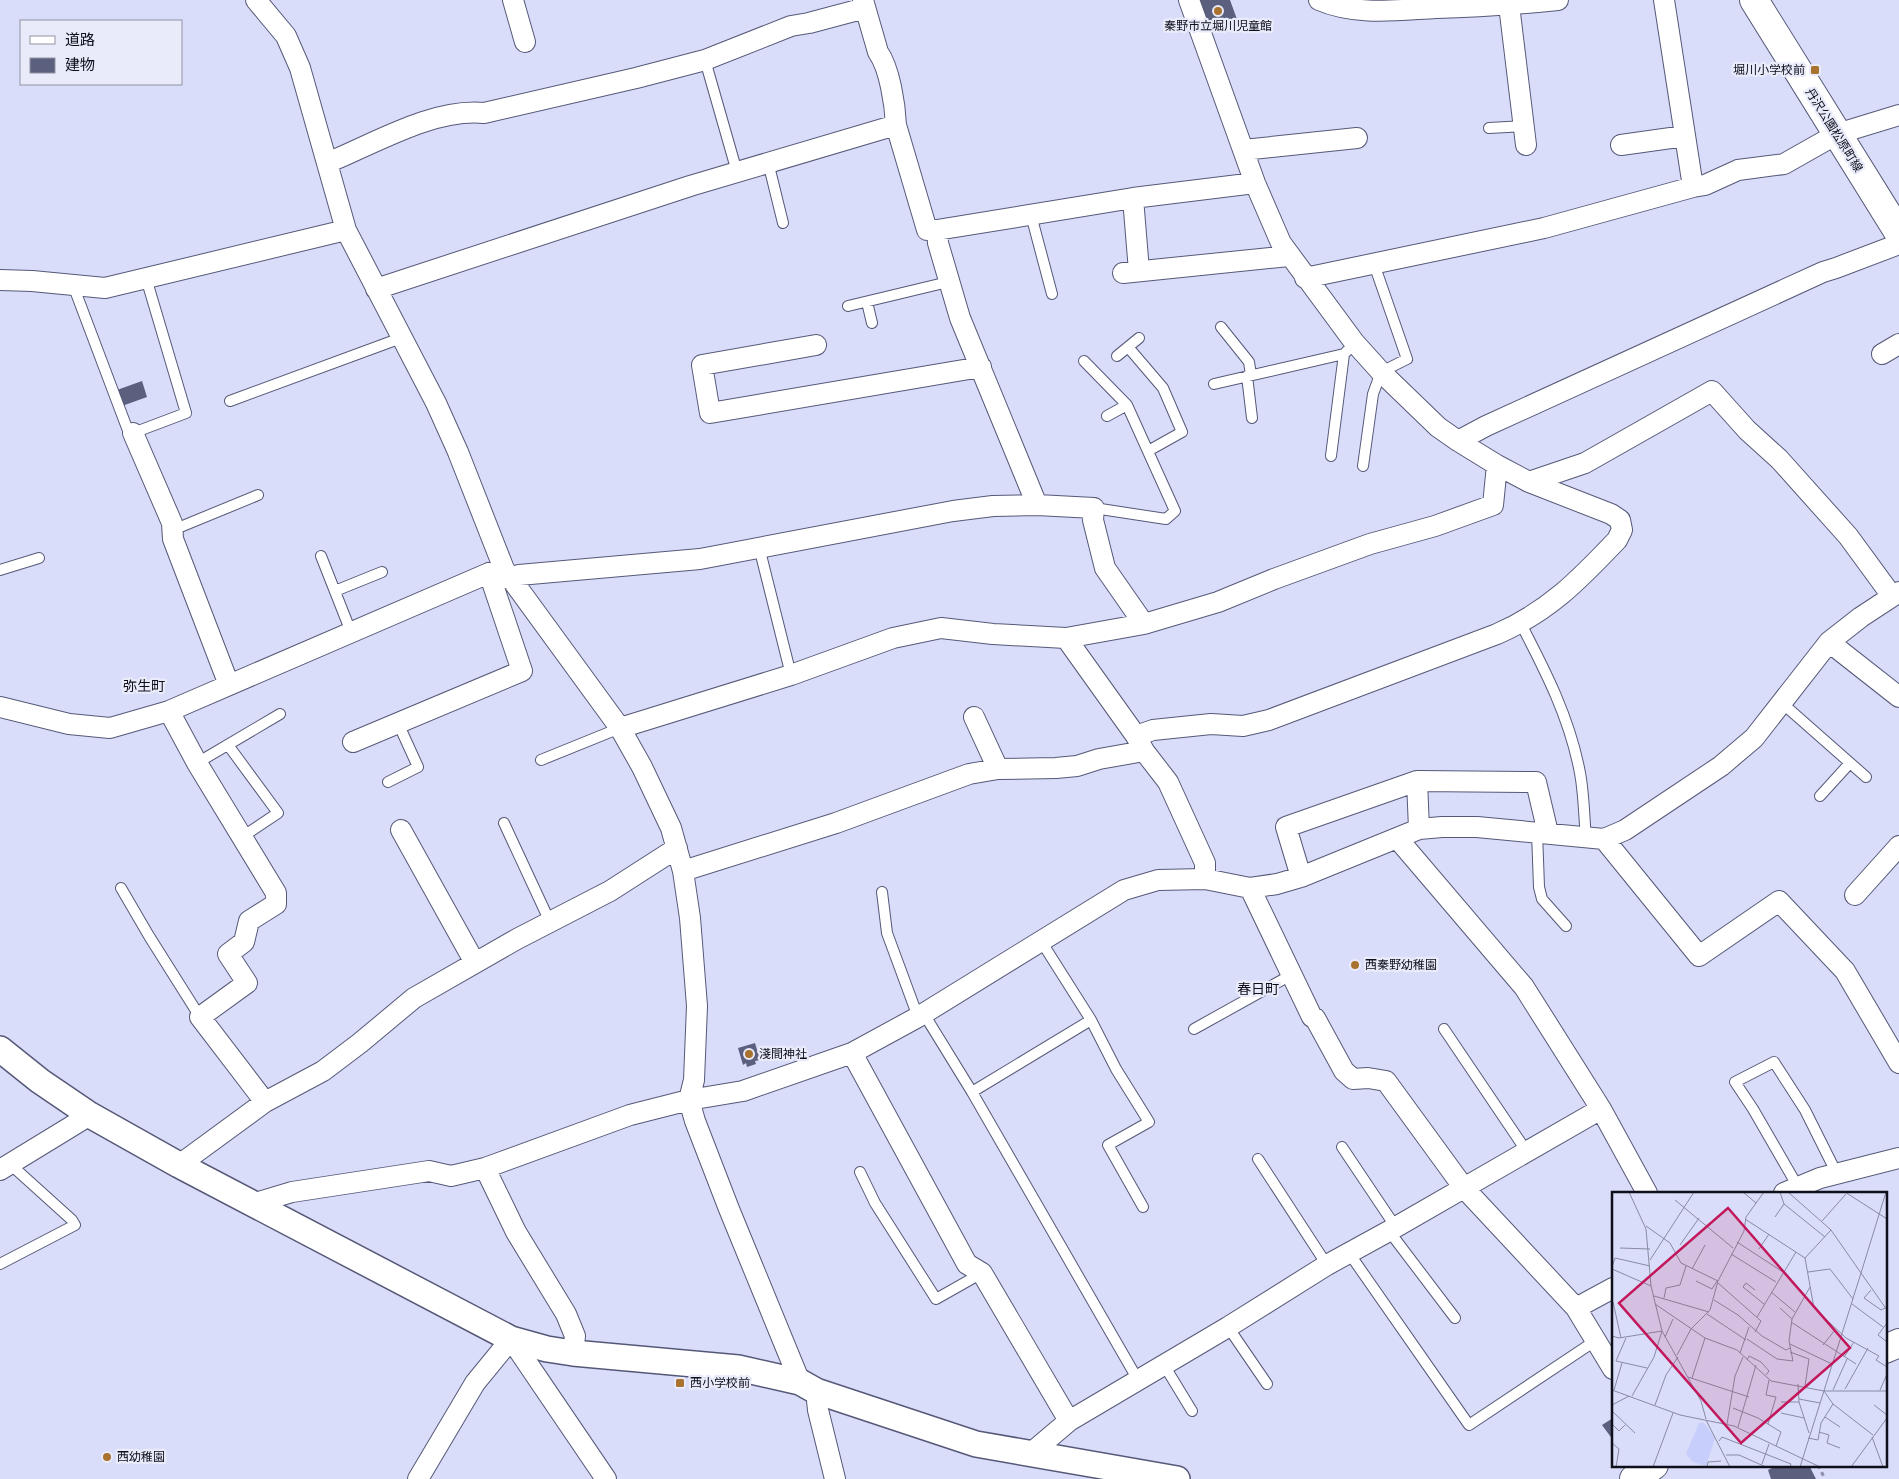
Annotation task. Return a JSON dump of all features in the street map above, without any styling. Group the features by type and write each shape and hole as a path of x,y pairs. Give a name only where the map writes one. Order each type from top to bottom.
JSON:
{"main road":[{"name":"丹沢公園松原町線","path":"1754,0 1899,234"},
{"path":"1886,1349 1899,1343"},
{"path":"1634,1479 1653,1466"}],"street":[{"path":"256,0 286,36 300,68 346,230 436,403 458,452 501,574 522,671 353,742"},
{"path":"513,0 524,42"},
{"path":"683,872 836,823 969,774 998,769 1063,768 1140,743 1153,730 1211,724 1244,726 1270,720 1521,624 1568,590 1617,540 1622,530 1620,520 1611,514 1530,482 1497,465 1458,441 1438,427 1381,372 1349,348 1306,278 1281,243 1255,182 1188,0"},
{"path":"1319,0 1348,9 1382,11 1509,5 1558,0"},
{"path":"1664,0 1693,187"},
{"path":"327,163 389,136 445,115 466,112 484,113 705,60 791,26 809,23 864,4 878,52 884,60 895,110 896,126 927,230 937,230 1133,198 1255,182"},
{"path":"1509,5 1526,135"},
{"path":"1306,278 1544,228 1704,185 1738,170 1784,164 1836,134 1899,115"},
{"path":"376,289 690,186 896,126"},
{"path":"1621,145 1685,136"},
{"path":"1243,150 1358,138"},
{"path":"1133,198 1131,272 1289,256"},
{"path":"0,280 104,288 346,230"},
{"path":"937,230 938,243 948,282 960,318 1037,505"},
{"path":"1458,441 1495,422 1823,272 1899,244"},
{"path":"1882,354 1899,344"},
{"path":"816,345 702,365 710,413 981,367"},
{"path":"252,1204 292,1192 429,1171 451,1176 485,1168 630,1116 690,1100 743,1091 852,1053 921,1015 1124,890 1158,880 1205,878 1250,888 1277,884 1301,877 1419,829 1477,827 1542,832 1595,839 1626,830 1722,766 1754,738 1829,642 1895,594 1836,522 1779,459 1747,430 1712,391 1585,463 1530,482"},
{"path":"133,434 172,523 173,539 229,685"},
{"path":"620,728 791,675 893,638 941,628 993,634 1066,638 1144,624 1218,602 1274,579 1370,544 1435,526 1493,505 1497,465"},
{"path":"0,707 69,724 110,728 169,711 351,632 501,574 519,575 700,559 953,511 993,506 1037,505 1094,508 1093,520 1105,568 1144,624"},
{"path":"501,574 620,728 642,767 670,828 683,872 690,918 697,1006 694,1080 690,1100 695,1121 722,1191 818,1410 835,1479"},
{"path":"1066,638 1168,782 1205,864 1205,878"},
{"path":"1829,642 1899,697"},
{"path":"169,711 197,763 276,893 276,904 250,921 244,942 228,954 247,983 200,1017 265,1102"},
{"path":"974,717 998,769"},
{"path":"1301,877 1286,827 1417,781 1536,782 1542,832"},
{"path":"1417,781 1419,829"},
{"path":"401,830 475,963"},
{"path":"1396,838 1524,987 1600,1109 1646,1192"},
{"path":"1595,839 1700,956 1778,901 1845,971 1899,1063"},
{"path":"1855,896 1899,846"},
{"path":"179,1165 265,1102 323,1071 360,1044 414,998 550,922 610,891 677,848"},
{"path":"1250,888 1312,1017 1316,1018 1344,1071 1353,1079 1368,1078 1386,1082 1464,1188 1576,1308 1612,1367"},
{"path":"0,1048 40,1081 90,1115 252,1204 511,1339 546,1349 573,1353 738,1368 808,1386 976,1444 1178,1479"},
{"path":"852,1053 967,1264 982,1273 1069,1421"},
{"path":"1030,1454 1069,1421 1326,1265 1600,1109"},
{"path":"5,1167 90,1115"},
{"path":"1791,1190 1820,1178 1899,1158"},
{"path":"485,1168 516,1232 566,1314 576,1336 573,1353"},
{"path":"1576,1308 1612,1289"},
{"path":"418,1479 475,1383 511,1339"},
{"path":"511,1339 606,1479"}],"lane":[{"path":"705,60 737,172"},
{"path":"1489,128 1526,135"},
{"path":"768,162 782,223"},
{"path":"1031,214 1052,294"},
{"path":"1363,466 1373,394 1381,372 1406,359 1374,264"},
{"path":"73,286 127,428 133,434 186,413 146,278"},
{"path":"848,306 948,282"},
{"path":"867,302 872,323"},
{"path":"1221,327 1249,362 1252,418"},
{"path":"230,401 401,338"},
{"path":"1117,356 1139,338"},
{"path":"1128,347 1163,388 1182,432 1148,451"},
{"path":"1214,384 1349,348 1331,456"},
{"path":"1084,361 1127,405 1175,511 1166,519 1094,508"},
{"path":"1107,416 1127,405"},
{"path":"172,530 258,495"},
{"path":"759,548 791,675"},
{"path":"321,556 351,632"},
{"path":"0,570 39,558"},
{"path":"334,591 382,572"},
{"path":"1521,624 1545,669 1565,715 1595,839"},
{"path":"1782,703 1866,777"},
{"path":"197,763 280,714"},
{"path":"388,782 418,766 398,723"},
{"path":"541,760 620,728"},
{"path":"228,744 278,812 242,837"},
{"path":"1820,796 1850,763"},
{"path":"504,823 550,922"},
{"path":"1542,832 1539,887 1542,898 1566,926"},
{"path":"121,888 200,1017"},
{"path":"882,892 887,933 921,1015 972,1092 1138,1380"},
{"path":"1041,941 1091,1020 1116,1069 1149,1122 1108,1145 1143,1207"},
{"path":"1194,1029 1291,975"},
{"path":"972,1092 1091,1020"},
{"path":"1444,1029 1527,1152"},
{"path":"1791,1190 1753,1109 1735,1082 1774,1062 1804,1110 1836,1174"},
{"path":"1342,1147 1392,1228 1455,1318"},
{"path":"1258,1159 1326,1265"},
{"path":"0,1264 75,1225 72,1220 5,1167"},
{"path":"860,1172 875,1203 936,1299 982,1273"},
{"path":"1349,1253 1469,1425 1595,1340"},
{"path":"1228,1326 1267,1384"},
{"path":"1164,1365 1192,1411"}],"path":[{"path":"1818,1466 1825,1479"}],"building":[{"name":"秦野市立堀川児童館","path":"1197,0 1230,0 1238,22 1209,33"},
{"path":"142,381 147,397 122,406 117,390"},
{"name":"淺間神社","path":"755,1043 760,1060 755,1061 756,1064 747,1067 746,1063 743,1065 738,1048"},
{"path":"1612,1419 1612,1439 1602,1425"},
{"path":"1776,1466 1810,1466 1816,1479 1771,1479 1768,1470"}],"place":[{"name":"秦野市立堀川児童館","path":"1218,11"},
{"name":"堀川小学校前","path":"1815,70"},
{"name":"西秦野幼稚園","path":"1355,965"},
{"name":"淺間神社","path":"749,1054"},
{"name":"西小学校前","path":"680,1383"},
{"name":"西幼稚園","path":"107,1457"}],"district":[{"name":"弥生町","path":"144,686"},
{"name":"春日町","path":"1258,989"}]}
